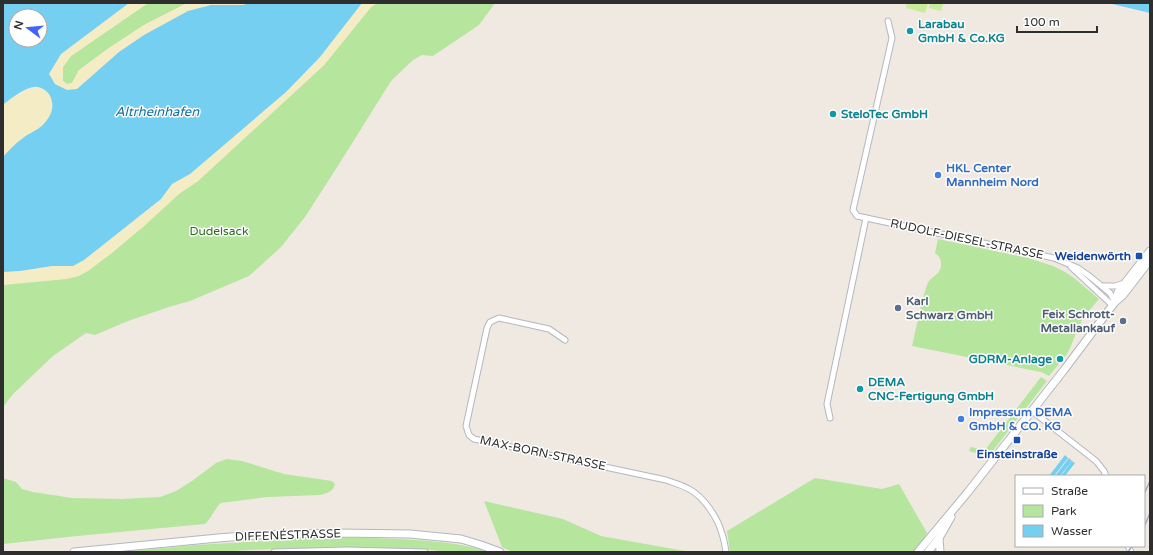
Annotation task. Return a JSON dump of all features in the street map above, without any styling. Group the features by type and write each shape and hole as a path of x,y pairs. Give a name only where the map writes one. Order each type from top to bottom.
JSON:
{"main road":[{"path":"1113,304 1118,292 1150,251"},
{"path":"920,552 1064,370 1113,304 1123,295 1150,260"},
{"path":"928,552 939,538 956,508"},
{"name":"DIFFENÉSTRASSE","path":"74,552 218,538 264,535 354,533 410,534 461,539 500,552"},
{"path":"939,538 940,552"}],"street":[{"path":"830,418 827,404 866,218 857,216 853,210 892,38 888,21"},
{"name":"RUDOLF-DIESEL-STRASSE","path":"866,218 1054,258 1078,268 1102,286 1110,293 1113,304"},
{"name":"RUDOLF-DIESEL-STRASSE","path":"1067,264 1113,304"},
{"path":"1102,286 1115,286 1125,283"},
{"name":"MAX-BORN-STRASSE","path":"565,340 549,329 499,318 490,322 487,328 466,426 469,435 474,439 680,484 694,492 702,499 713,514 722,532 726,552"},
{"path":"1032,411 1096,461 1106,475"},
{"path":"274,552 346,550 425,552"}],"green space":[{"path":"148,3 187,3 144,25 109,48 79,70 72,83 67,84 63,81 63,67 71,56"},
{"name":"Dudelsack","path":"377,3 495,3 479,25 433,56 422,55 413,60 391,81 305,217 281,247 249,276 190,301 128,321 95,335 86,333 53,356 13,394 3,407 3,285 88,271 144,226 180,193 198,181 324,65 371,7"},
{"path":"907,3 928,3 925,13 906,8"},
{"path":"930,3 943,4 941,11 929,8"},
{"path":"938,239 1028,258 1053,266 1074,278 1099,299 1083,318 1067,354 1049,376 1041,372 912,346 920,308 928,282 939,272 940,269 941,260 935,253"},
{"path":"1041,377 1047,381 988,457 969,451 971,447 985,450"},
{"path":"227,459 242,461 284,474 332,481 335,484 334,487 327,493 320,495 267,497 221,503 205,524 3,544 3,478 16,482 22,489 72,498 122,499 160,497 176,491 216,463"},
{"path":"815,478 882,489 899,484 927,533 924,540 914,552 730,552 727,531"},
{"path":"484,501 563,519 601,536 690,552 513,552 502,547"},
{"path":"333,537 429,541 466,546 487,552 446,552 434,550 349,547 217,552 121,552 195,545"}],"sand":[{"path":"129,3 148,3 71,56 63,67 63,81 66,84 72,83 79,70 109,48 144,25 187,3 249,3 243,5 211,5 188,11 144,35 119,52 77,89 67,90 55,84 49,74 61,54"},
{"path":"362,3 377,3 371,7 324,65 198,181 180,193 112,253 79,276 67,279 3,285 3,272 60,266 84,260 161,199 172,184 190,174 286,92 320,57"},
{"path":"38,87 46,91 52,98 53,105 50,116 39,129 23,138 3,157 3,105 19,94"}],"water":[{"name":"Altrheinhafen","path":"3,3 129,3 61,54 49,74 55,84 67,90 77,89 119,52 144,35 188,11 211,5 243,5 249,3 362,3 320,57 286,92 190,174 172,184 161,199 84,260 73,266 52,266 3,272 3,157 20,140 43,125 49,117 52,108 51,99 47,91 38,87 29,88 3,105"},
{"path":"1108,3 1150,3 1150,13"},
{"path":"1065,455 1068,458 1055,475 1050,475"},
{"path":"1069,458 1072,461 1061,475 1056,475"},
{"path":"1072,461 1075,463 1066,475 1062,475"}],"railway":[{"path":"1145,492 1150,481"},
{"path":"1145,525 1150,513"},
{"path":"1128,552 1131,547"}],"place":[{"name":"Larabau GmbH & Co.KG","path":"910,31"},
{"name":"SteloTec GmbH","path":"833,114"},
{"name":"HKL Center Mannheim Nord","path":"938,175"},
{"name":"Weidenwörth","path":"1139,256"},
{"name":"Karl Schwarz GmbH","path":"898,308"},
{"name":"Feix Schrott- Metallankauf","path":"1123,321"},
{"name":"GDRM-Anlage","path":"1060,359"},
{"name":"DEMA CNC-Fertigung GmbH","path":"860,389"},
{"name":"Impressum DEMA GmbH & CO. KG","path":"961,419"},
{"name":"Einsteinstraße","path":"1017,440"}]}
